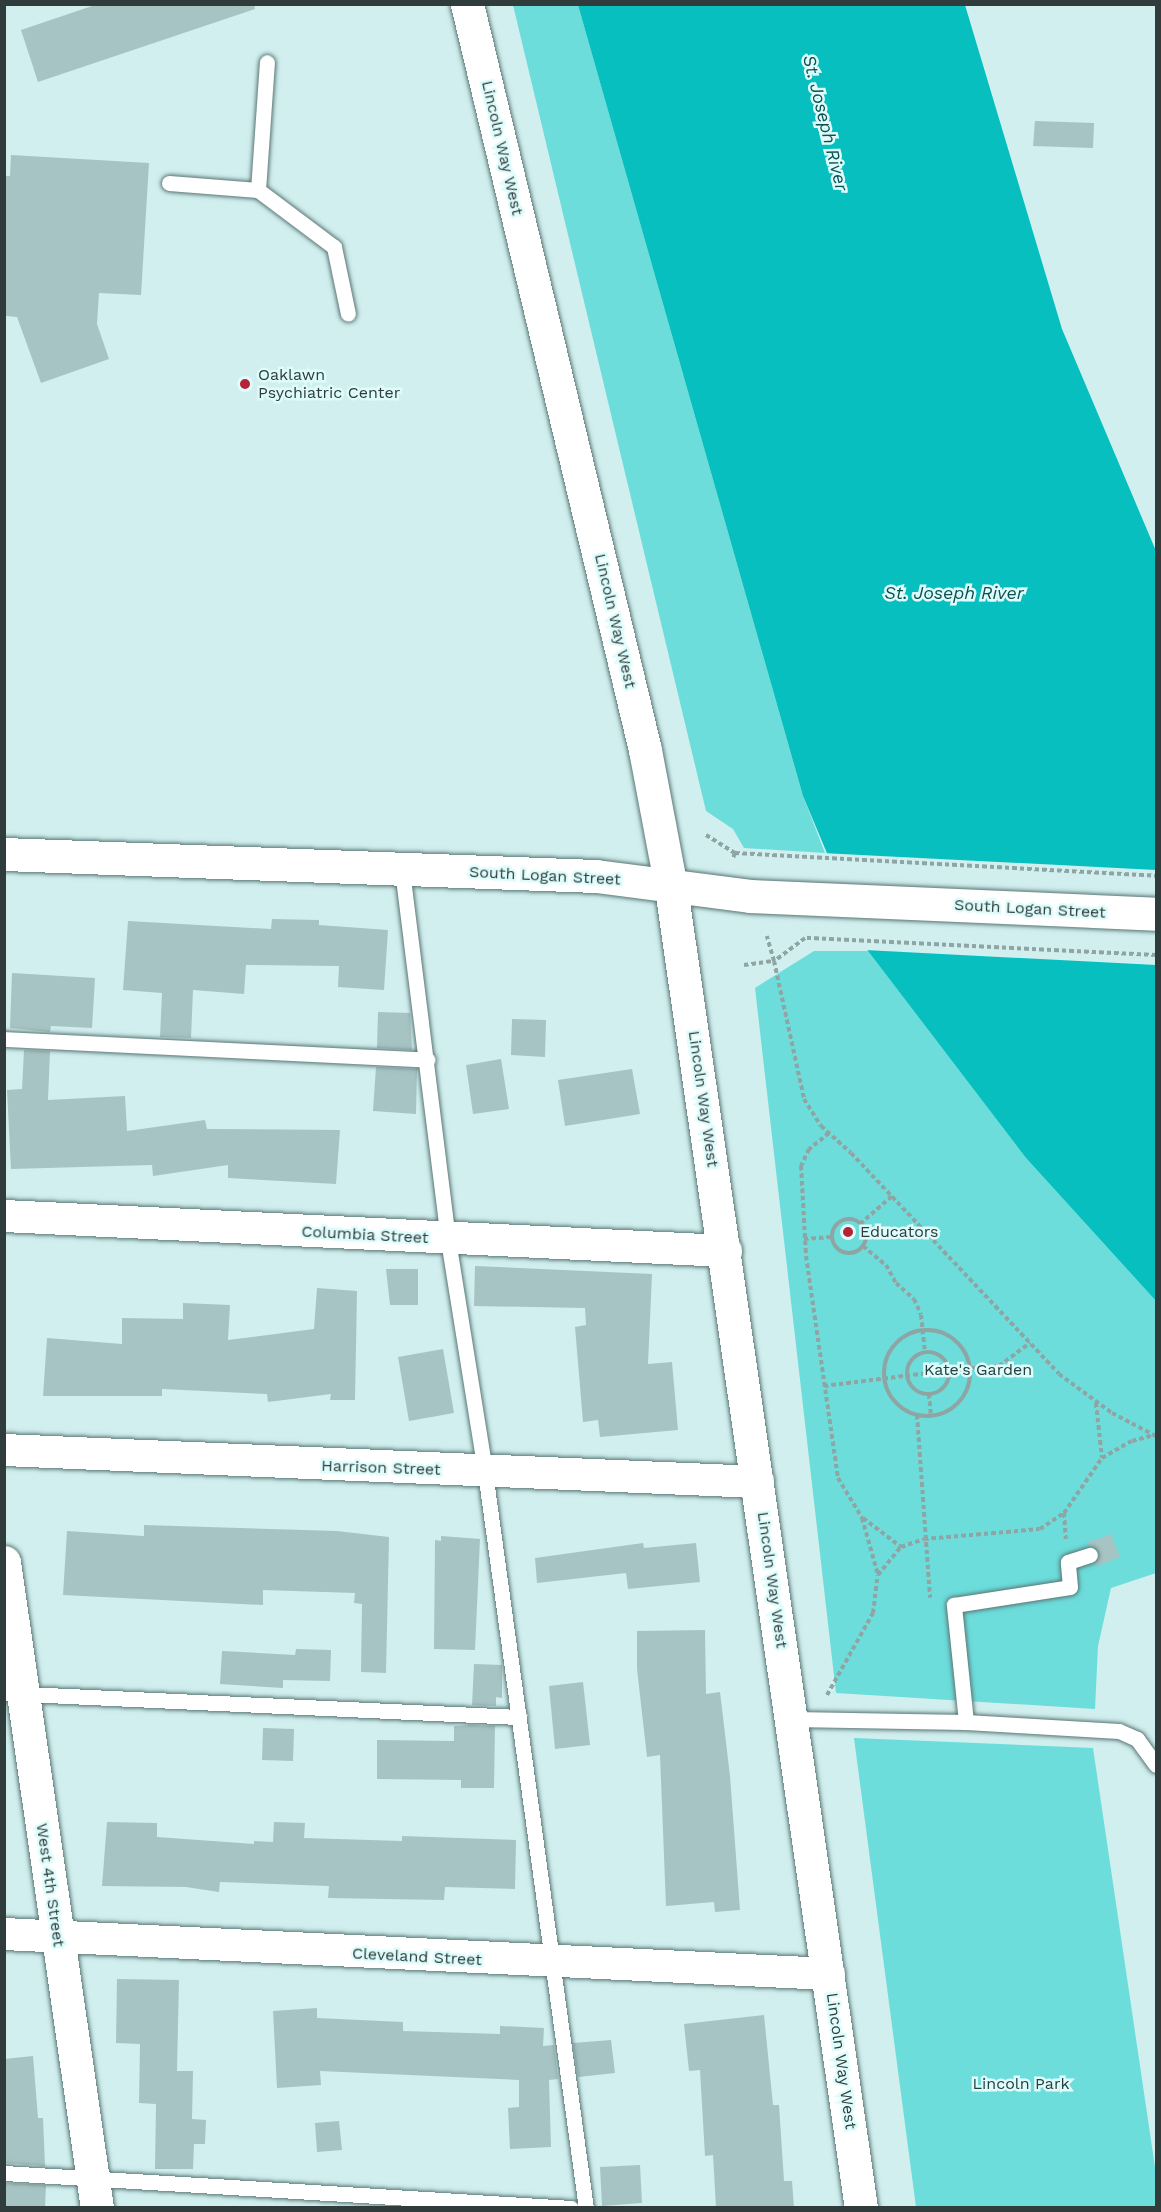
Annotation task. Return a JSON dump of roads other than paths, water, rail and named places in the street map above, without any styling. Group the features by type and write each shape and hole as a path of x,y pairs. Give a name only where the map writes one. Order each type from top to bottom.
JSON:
{"main road":[{"name":"Lincoln Way West","path":"467,4 643,738 671,888 726,1251 861,2208"},
{"name":"South Logan Street","path":"4,854 600,876 671,888 750,896 1156,914"},
{"name":"West 4th Street","path":"4,1562 14,1694 58,1937 94,2192"}],"street":[{"name":"Columbia Street","path":"4,1216 448,1240 726,1251"},
{"name":"Harrison Street","path":"4,1450 758,1482"},
{"name":"Cleveland Street","path":"4,1934 549,1963 829,1974"}],"lane":[{"path":"258,190 267,62"},
{"path":"169,183 258,190 334,247 348,314"},
{"path":"402,870 448,1240 485,1472 519,1717 549,1963 586,2208"},
{"path":"4,1039 427,1060"},
{"path":"966,1722 954,1605 1070,1587 1068,1562 1090,1555"},
{"path":"14,1694 137,1696 519,1717"},
{"path":"792,1719 966,1722 1119,1731 1137,1739 1156,1765"},
{"path":"4,2173 94,2192 571,2208"}],"water":[{"name":"St. Joseph River","path":"578,5 965,5 1062,329 1156,551 1156,1301 1026,1158 868,951 803,796"}],"place":[{"name":"Oaklawn Psychiatric Center","path":"245,384"},
{"name":"Educators","path":"848,1232"}],"park label":[{"name":"Kate's Garden","path":"978,1370"},
{"name":"Lincoln Park","path":"1021,2084"}]}
